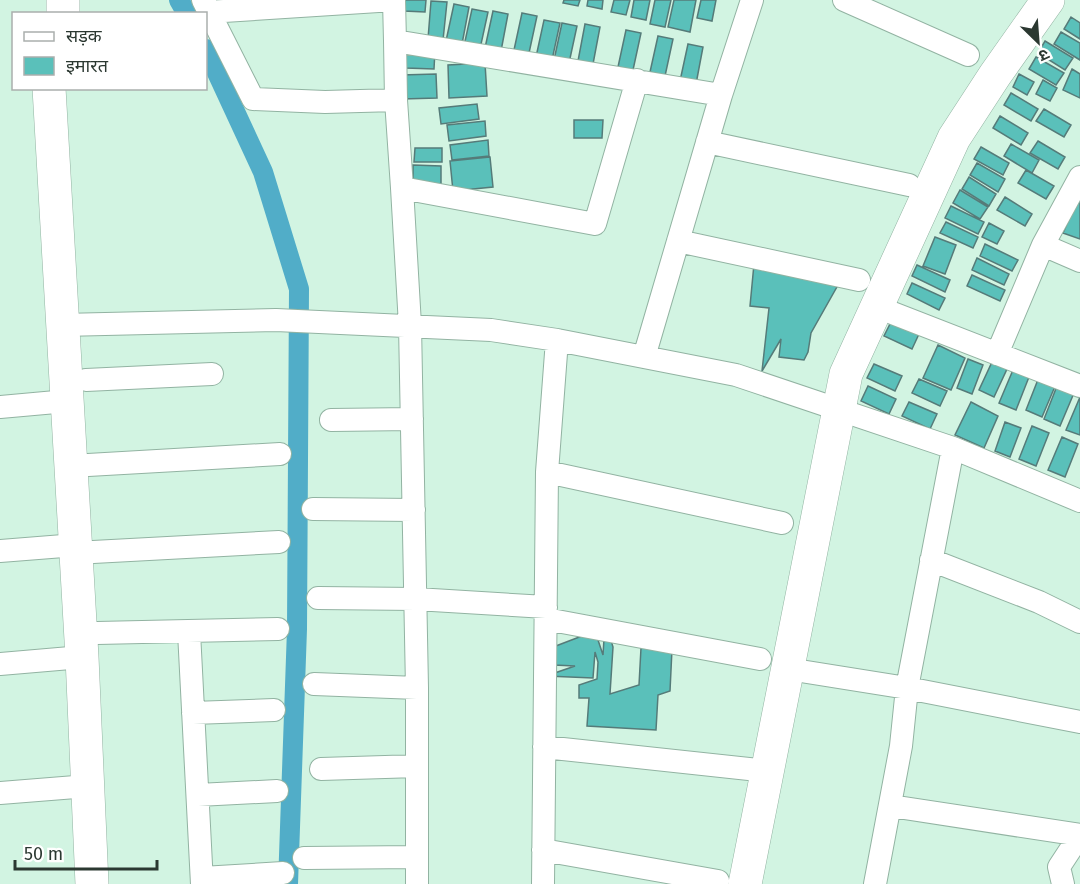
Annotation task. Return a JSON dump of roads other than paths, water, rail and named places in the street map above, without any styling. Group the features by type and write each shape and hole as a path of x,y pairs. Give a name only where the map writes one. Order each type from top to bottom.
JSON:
{"street":[{"path":"396,99 325,102 253,99 206,6 394,0 396,99 410,325 416,599 417,884"},
{"path":"644,357 721,94 752,0"},
{"path":"844,0 968,55"},
{"path":"543,850 731,883 768,771 774,664 826,405 846,374 954,138 1048,0"},
{"path":"395,41 721,94"},
{"path":"402,188 595,224 638,80"},
{"path":"49,90 73,325 89,645 109,884"},
{"path":"69,90 73,325"},
{"path":"707,142 909,185"},
{"path":"997,354 1043,245 1080,177"},
{"path":"678,241 859,280"},
{"path":"1043,245 1080,261"},
{"path":"877,307 1080,386"},
{"path":"73,325 318,321 491,330 557,340 736,375 953,448 1080,501"},
{"path":"543,884 547,472 557,340"},
{"path":"0,407 77,390 212,374"},
{"path":"77,390 88,465 84,548"},
{"path":"331,420 412,419"},
{"path":"875,884 901,746 907,688 953,448"},
{"path":"88,465 280,454"},
{"path":"547,472 782,523"},
{"path":"313,509 414,510"},
{"path":"0,551 279,542"},
{"path":"931,560 1039,602 1080,622"},
{"path":"318,598 416,599 546,613 774,664 1080,722"},
{"path":"0,664 89,645 189,632 278,629"},
{"path":"189,632 202,881 283,873"},
{"path":"89,645 88,786 92,884"},
{"path":"314,684 417,688"},
{"path":"194,713 274,710"},
{"path":"544,747 768,771"},
{"path":"321,770 417,766"},
{"path":"0,793 88,786"},
{"path":"198,795 277,791"},
{"path":"891,806 1080,835 1059,867 1062,884"},
{"path":"304,858 417,857"}],"waterway":[{"path":"179,0 186,12"},
{"path":"207,51 263,172 299,289 297,629 288,884"}]}
